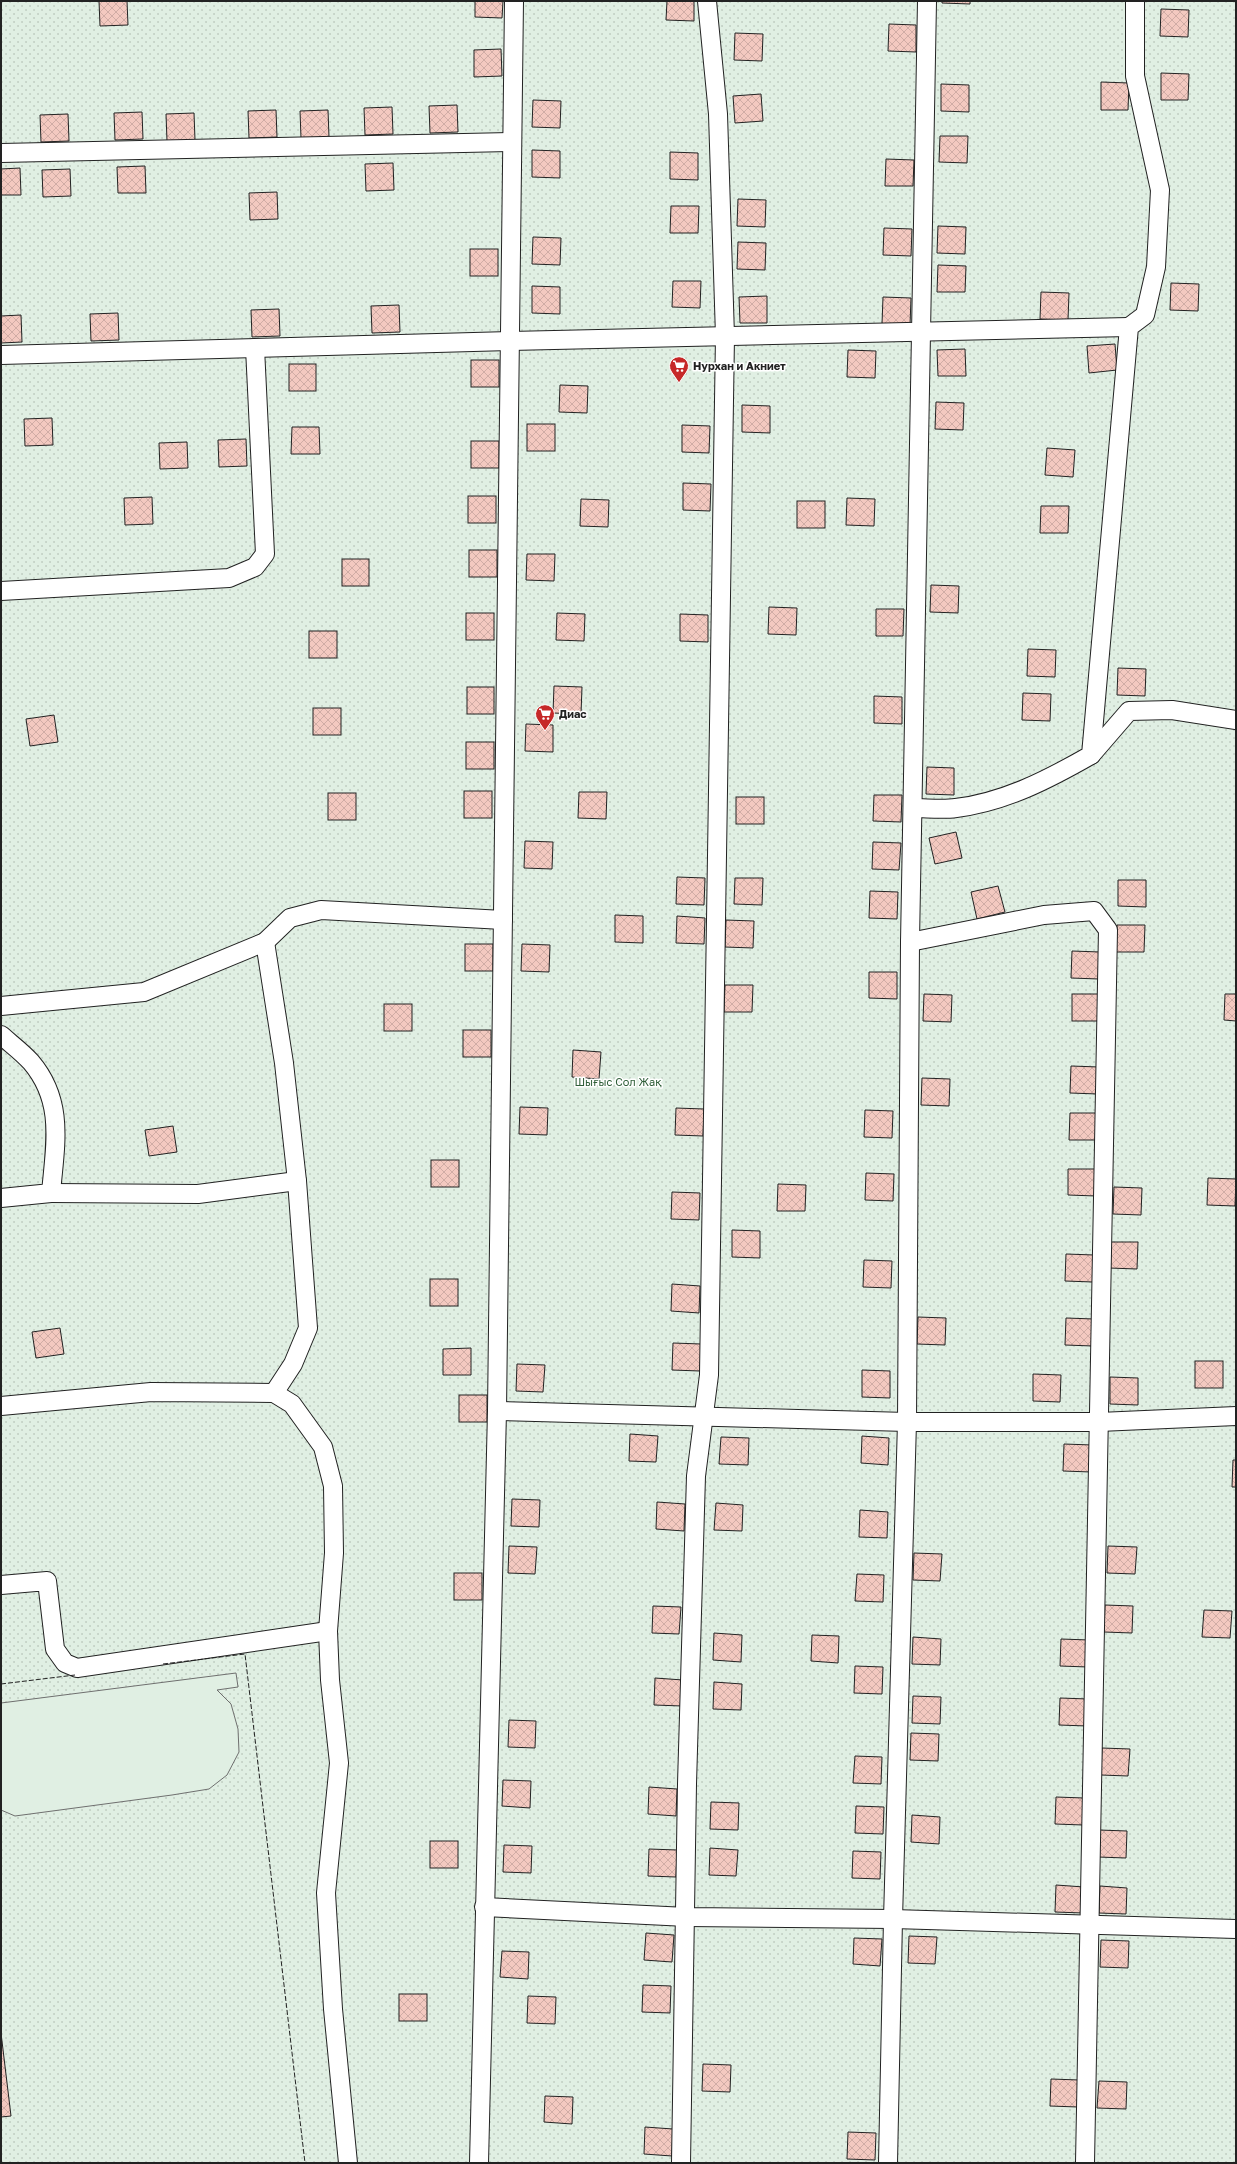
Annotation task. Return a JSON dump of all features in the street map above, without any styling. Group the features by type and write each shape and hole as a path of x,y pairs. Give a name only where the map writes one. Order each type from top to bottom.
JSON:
{"street":[{"path":"479,2163 497,1411 514,1"},
{"path":"681,2163 687,1916 688,1784 696,1476 709,1367 725,336 718,114 707,1"},
{"path":"888,2163 892,1920 907,1422 910,942 927,1"},
{"path":"1,355 510,341 1129,327 1145,315 1156,267 1160,190 1135,76 1135,1"},
{"path":"1,153 512,142"},
{"path":"1091,755 1129,327"},
{"path":"1,591 230,578 255,567 265,554 256,348"},
{"path":"913,808 955,808 991,801 1044,781 1091,755 1129,711 1172,710 1236,720"},
{"path":"1,1006 144,992 265,942 290,918 321,910 503,920"},
{"path":"910,942 1044,915 1094,911 1108,930 1084,2163"},
{"path":"265,942 284,1063 297,1181 308,1328 293,1364 274,1393"},
{"path":"1,1035 30,1062 49,1088 57,1125 51,1193"},
{"path":"1,1198 51,1193 198,1194 297,1181"},
{"path":"1,1406 151,1392 274,1393 292,1404 323,1447 333,1486 334,1553 328,1631 330,1680 339,1763 326,1893 333,2009 348,2163"},
{"path":"497,1411 907,1422 1099,1422 1236,1416"},
{"path":"1,1585 47,1581 55,1649 65,1663 77,1668 328,1631"},
{"path":"484,1907 687,1916 1236,1929"}],"green space":[{"name":"Шығыс Сол Жақ","path":"1,1 1236,1 1236,2163 1,2163"},
{"path":"236,1673 238,1687 217,1690 231,1704 238,1729 239,1752 227,1775 209,1789 15,1816 1,1810 1,1703"}],"building":[{"path":"99,1 127,1 128,25 100,26"},
{"path":"475,1 503,1 502,18 475,17"},
{"path":"667,1 694,1 694,21 666,20"},
{"path":"942,1 970,1 970,4 942,3"},
{"path":"1161,9 1189,10 1188,37 1160,36"},
{"path":"889,24 916,25 916,52 888,51"},
{"path":"735,33 763,34 762,61 734,60"},
{"path":"501,49 502,76 474,77 474,50"},
{"path":"1161,73 1189,74 1188,100 1161,100"},
{"path":"1101,82 1129,83 1128,110 1101,110"},
{"path":"941,84 969,85 969,112 941,111"},
{"path":"761,94 763,121 735,123 733,96"},
{"path":"533,100 561,101 560,128 532,127"},
{"path":"457,105 458,132 430,133 429,106"},
{"path":"392,107 393,134 365,135 364,108"},
{"path":"276,110 277,137 249,138 248,111"},
{"path":"328,110 329,137 301,138 300,111"},
{"path":"142,112 143,139 115,140 114,113"},
{"path":"194,113 195,140 167,141 166,114"},
{"path":"68,114 69,141 41,142 40,115"},
{"path":"940,136 968,136 967,163 939,162"},
{"path":"532,150 560,151 560,178 532,177"},
{"path":"670,152 698,153 698,180 670,179"},
{"path":"886,159 914,160 913,186 885,186"},
{"path":"393,163 394,190 366,191 365,164"},
{"path":"145,166 146,193 118,193 117,167"},
{"path":"20,168 21,195 1,195 1,169"},
{"path":"70,169 71,196 43,197 42,170"},
{"path":"277,192 278,219 250,220 249,193"},
{"path":"738,199 766,200 765,227 737,226"},
{"path":"671,206 699,206 698,233 670,233"},
{"path":"938,226 966,227 965,254 937,253"},
{"path":"884,228 912,229 911,256 883,255"},
{"path":"533,237 561,238 560,265 532,264"},
{"path":"738,242 766,243 765,270 737,269"},
{"path":"470,249 498,249 498,276 470,276"},
{"path":"938,265 966,266 965,292 937,292"},
{"path":"673,281 701,281 700,308 672,307"},
{"path":"1171,283 1199,284 1198,311 1170,310"},
{"path":"532,286 560,287 560,314 532,313"},
{"path":"1041,292 1069,293 1068,320 1040,319"},
{"path":"767,296 767,323 740,323 739,297"},
{"path":"883,297 911,298 910,325 882,324"},
{"path":"399,305 400,332 372,333 371,306"},
{"path":"279,309 280,336 252,337 251,310"},
{"path":"118,313 119,340 91,341 90,314"},
{"path":"21,315 22,342 1,343 1,316"},
{"path":"1115,344 1117,370 1089,373 1087,346"},
{"path":"965,349 966,376 938,376 937,350"},
{"path":"848,350 876,351 875,378 847,377"},
{"path":"471,360 499,360 499,387 471,387"},
{"path":"289,364 316,364 316,391 289,391"},
{"path":"560,385 588,386 587,413 559,412"},
{"path":"936,402 964,403 963,430 935,429"},
{"path":"742,405 770,406 770,433 742,432"},
{"path":"52,418 53,445 25,446 24,419"},
{"path":"527,424 555,424 555,451 527,451"},
{"path":"682,425 710,426 709,453 682,452"},
{"path":"292,427 319,427 320,454 291,454"},
{"path":"246,439 247,466 219,467 218,440"},
{"path":"471,441 499,441 499,468 471,468"},
{"path":"187,442 188,468 160,469 159,443"},
{"path":"1047,448 1075,450 1073,477 1045,475"},
{"path":"683,483 711,484 710,511 683,510"},
{"path":"468,496 496,496 496,523 468,523"},
{"path":"152,497 153,524 125,525 124,498"},
{"path":"847,498 875,499 874,526 846,525"},
{"path":"581,499 609,500 608,527 580,526"},
{"path":"797,501 825,501 825,528 797,528"},
{"path":"1041,506 1069,506 1068,533 1040,533"},
{"path":"469,550 497,550 497,577 469,577"},
{"path":"527,554 555,554 554,581 526,580"},
{"path":"342,559 369,559 369,586 342,586"},
{"path":"931,585 959,586 958,613 930,612"},
{"path":"769,607 797,608 796,635 768,634"},
{"path":"876,609 904,609 903,636 876,636"},
{"path":"466,613 494,613 494,640 466,640"},
{"path":"557,613 585,614 584,641 556,640"},
{"path":"680,614 708,615 708,642 680,641"},
{"path":"309,631 337,631 337,658 309,658"},
{"path":"1028,649 1056,650 1055,677 1027,676"},
{"path":"1118,668 1146,669 1145,696 1117,695"},
{"path":"554,686 582,687 581,714 553,713"},
{"path":"467,687 494,687 494,714 467,714"},
{"path":"1023,693 1051,694 1050,721 1022,720"},
{"path":"874,696 902,697 902,724 874,723"},
{"path":"313,708 341,708 341,735 313,735"},
{"path":"54,715 58,742 30,746 26,719"},
{"path":"526,724 553,725 553,752 525,751"},
{"path":"466,742 494,742 494,769 466,769"},
{"path":"927,767 954,768 954,795 926,794"},
{"path":"464,791 492,791 492,818 464,818"},
{"path":"579,792 607,792 606,819 578,818"},
{"path":"328,793 356,793 356,820 328,820"},
{"path":"874,795 902,795 901,822 873,821"},
{"path":"736,797 764,797 764,824 736,824"},
{"path":"956,832 962,858 935,864 929,838"},
{"path":"525,841 553,842 552,869 524,868"},
{"path":"873,842 901,843 899,870 872,869"},
{"path":"677,877 705,878 704,905 676,904"},
{"path":"735,878 763,878 762,905 734,904"},
{"path":"1118,880 1146,880 1146,907 1118,906"},
{"path":"998,886 1005,912 977,919 971,892"},
{"path":"870,891 898,892 897,919 869,918"},
{"path":"615,915 643,916 643,943 615,942"},
{"path":"677,916 705,918 704,944 676,943"},
{"path":"726,920 754,921 753,948 725,947"},
{"path":"1117,925 1145,925 1144,952 1116,952"},
{"path":"465,944 493,944 493,971 465,971"},
{"path":"522,944 550,945 549,972 521,971"},
{"path":"1072,951 1100,952 1099,979 1071,978"},
{"path":"869,972 897,972 897,999 869,998"},
{"path":"725,985 753,985 752,1012 724,1012"},
{"path":"924,994 952,995 951,1022 923,1021"},
{"path":"1072,994 1100,994 1100,1021 1072,1021"},
{"path":"1225,994 1236,994 1236,1021 1224,1020"},
{"path":"384,1004 412,1004 412,1031 384,1031"},
{"path":"463,1030 491,1030 491,1057 463,1057"},
{"path":"573,1050 601,1052 599,1079 572,1077"},
{"path":"1071,1066 1099,1067 1098,1094 1070,1093"},
{"path":"922,1078 950,1079 949,1106 921,1105"},
{"path":"520,1107 548,1108 547,1135 519,1134"},
{"path":"676,1108 704,1109 703,1136 675,1135"},
{"path":"865,1110 893,1111 892,1138 864,1137"},
{"path":"1070,1113 1098,1113 1097,1140 1069,1140"},
{"path":"173,1126 177,1152 149,1156 145,1130"},
{"path":"431,1160 459,1160 459,1187 431,1187"},
{"path":"1068,1169 1096,1169 1096,1196 1068,1195"},
{"path":"866,1173 894,1174 893,1201 865,1200"},
{"path":"1208,1178 1236,1179 1235,1206 1207,1205"},
{"path":"778,1184 806,1185 805,1211 777,1211"},
{"path":"1114,1187 1142,1188 1141,1215 1113,1214"},
{"path":"672,1192 700,1193 699,1220 671,1219"},
{"path":"732,1230 760,1231 760,1258 732,1257"},
{"path":"1110,1242 1138,1242 1137,1269 1109,1268"},
{"path":"1066,1254 1094,1255 1093,1282 1065,1281"},
{"path":"864,1260 892,1261 891,1288 863,1287"},
{"path":"430,1279 458,1279 458,1306 430,1306"},
{"path":"672,1284 700,1286 699,1313 671,1311"},
{"path":"918,1317 946,1318 945,1345 917,1344"},
{"path":"1066,1318 1094,1319 1093,1346 1065,1345"},
{"path":"60,1328 64,1354 36,1358 32,1332"},
{"path":"673,1343 701,1344 700,1371 672,1370"},
{"path":"471,1348 471,1375 443,1375 443,1349"},
{"path":"1195,1361 1223,1361 1223,1388 1195,1388"},
{"path":"517,1364 545,1365 543,1392 516,1391"},
{"path":"862,1370 890,1371 890,1398 862,1397"},
{"path":"1033,1374 1061,1375 1060,1402 1033,1401"},
{"path":"1110,1377 1138,1378 1138,1405 1110,1404"},
{"path":"459,1395 487,1395 487,1422 459,1422"},
{"path":"630,1434 658,1436 656,1462 629,1461"},
{"path":"862,1436 889,1438 888,1465 861,1463"},
{"path":"721,1437 749,1438 748,1465 719,1464"},
{"path":"1064,1444 1092,1445 1091,1472 1063,1471"},
{"path":"1233,1460 1236,1460 1236,1487 1232,1487"},
{"path":"512,1499 540,1500 539,1527 511,1526"},
{"path":"657,1502 685,1504 684,1531 656,1529"},
{"path":"716,1503 743,1505 742,1531 714,1530"},
{"path":"860,1510 888,1512 887,1538 859,1537"},
{"path":"509,1546 537,1547 535,1574 508,1573"},
{"path":"1108,1546 1137,1547 1135,1574 1107,1573"},
{"path":"914,1553 942,1554 940,1581 913,1580"},
{"path":"454,1573 482,1573 482,1600 454,1600"},
{"path":"857,1574 884,1575 883,1602 855,1601"},
{"path":"1105,1605 1133,1606 1132,1633 1104,1632"},
{"path":"653,1606 681,1607 679,1634 652,1633"},
{"path":"1204,1610 1232,1611 1230,1638 1202,1637"},
{"path":"714,1633 742,1635 741,1662 713,1660"},
{"path":"812,1635 839,1636 838,1663 811,1661"},
{"path":"913,1637 941,1639 940,1665 912,1664"},
{"path":"1061,1639 1089,1640 1088,1667 1060,1666"},
{"path":"855,1666 883,1667 882,1694 854,1693"},
{"path":"655,1678 683,1680 682,1706 654,1705"},
{"path":"714,1682 742,1684 741,1710 713,1709"},
{"path":"913,1696 941,1697 940,1724 912,1723"},
{"path":"1060,1698 1088,1699 1087,1726 1059,1725"},
{"path":"509,1720 536,1721 535,1748 508,1747"},
{"path":"911,1733 939,1734 938,1761 910,1760"},
{"path":"1102,1748 1130,1749 1128,1776 1101,1775"},
{"path":"855,1756 882,1757 881,1784 853,1783"},
{"path":"503,1780 531,1781 530,1808 502,1806"},
{"path":"649,1787 677,1789 676,1816 648,1814"},
{"path":"1056,1797 1084,1798 1083,1825 1055,1824"},
{"path":"711,1802 739,1803 738,1830 710,1829"},
{"path":"856,1806 884,1807 883,1834 855,1833"},
{"path":"912,1815 940,1817 939,1844 911,1842"},
{"path":"1099,1830 1127,1831 1126,1858 1098,1857"},
{"path":"430,1841 458,1841 458,1868 430,1868"},
{"path":"504,1845 532,1846 531,1873 503,1872"},
{"path":"710,1848 738,1850 736,1876 709,1875"},
{"path":"649,1849 677,1850 676,1877 648,1876"},
{"path":"853,1851 881,1852 880,1879 852,1878"},
{"path":"1056,1885 1084,1887 1083,1913 1055,1912"},
{"path":"1100,1886 1127,1888 1126,1914 1099,1913"},
{"path":"646,1933 674,1935 672,1962 644,1960"},
{"path":"909,1936 937,1937 935,1964 908,1963"},
{"path":"854,1938 882,1939 880,1966 853,1964"},
{"path":"1101,1940 1129,1941 1128,1968 1100,1967"},
{"path":"502,1951 529,1952 528,1979 500,1977"},
{"path":"643,1985 671,1986 670,2013 642,2012"},
{"path":"399,1994 427,1994 427,2021 399,2021"},
{"path":"528,1996 556,1997 555,2024 527,2023"},
{"path":"1,2033 11,2116 1,2117"},
{"path":"703,2064 731,2065 730,2092 702,2091"},
{"path":"1051,2079 1079,2080 1078,2107 1050,2106"},
{"path":"1099,2081 1127,2082 1126,2109 1097,2108"},
{"path":"545,2096 573,2097 572,2124 544,2122"},
{"path":"645,2127 673,2129 672,2156 644,2154"},
{"path":"848,2132 876,2133 875,2160 847,2159"}],"fence":[{"path":"163,1664 245,1654 305,2163"},
{"path":"1,1684 75,1675"}],"place":[{"name":"Нурхан и Акниет","path":"679,383"},
{"name":"Диас","path":"545,731"}]}
